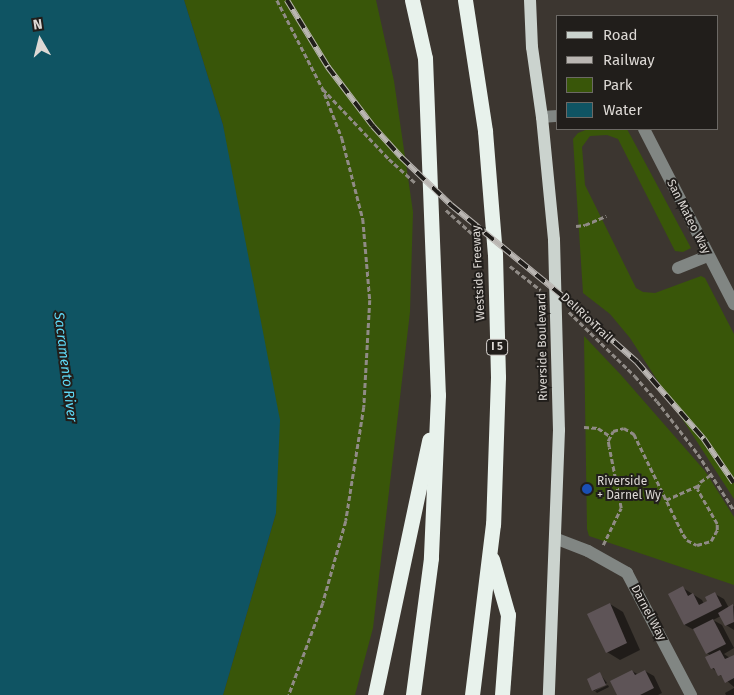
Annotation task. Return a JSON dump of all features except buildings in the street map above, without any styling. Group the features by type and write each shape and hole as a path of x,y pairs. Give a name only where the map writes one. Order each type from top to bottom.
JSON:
{"highway":[{"path":"412,0 425,58 438,395 431,558 413,695"},
{"name":"Westside Freeway","path":"465,0 484,131 495,254 498,377 493,524 472,695"},
{"path":"375,695 438,395"},
{"path":"490,552 508,615 502,695"}],"main road":[{"name":"Riverside Boulevard","path":"530,0 532,47 542,117 554,240 559,430 557,539 550,695"}],"street":[{"path":"542,117 556,116"},
{"name":"San Mateo Way","path":"645,130 734,304"},
{"path":"678,268 708,256"},
{"name":"Darnel Way","path":"557,539 596,556 627,573 691,695"}],"path":[{"path":"277,0 322,88 342,138 363,219 370,300 364,407 346,521 323,603 289,695"},
{"path":"322,88 389,159 418,185"},
{"path":"439,204 483,244"},
{"path":"576,226 585,226 606,216"},
{"name":"Del Rio Trail","path":"505,262 543,291"},
{"name":"Del Rio Trail","path":"566,309 657,401 712,474 734,510"},
{"path":"584,427 598,428 610,436"},
{"path":"596,556 618,518 621,508 609,448 610,436 618,428 631,430 687,540 698,545 707,544 716,535 717,524 698,493 698,486"},
{"path":"666,500 698,486 700,482 712,474"}],"green space":[{"path":"184,0 376,0 394,81 413,212 410,312 373,628 355,695 223,695 276,513 223,125"},
{"path":"586,130 628,130 691,248 683,252 675,251 618,139 607,135 590,136 582,147 585,185 636,288 643,292 655,293 701,276 705,278 734,334 734,499 630,338 610,314 583,293 573,139 578,133"},
{"path":"584,336 621,375 705,471 734,517 734,585 589,536 587,529"}],"water":[{"name":"Sacramento River","path":"0,0 184,0 223,125 280,420 276,513 223,695 0,695"}],"railway":[{"path":"287,0 328,67 373,126 401,157 451,205 565,298 637,362 704,439 734,483"}],"place":[{"name":"Riverside + Darnel Wy","path":"587,489"}]}
